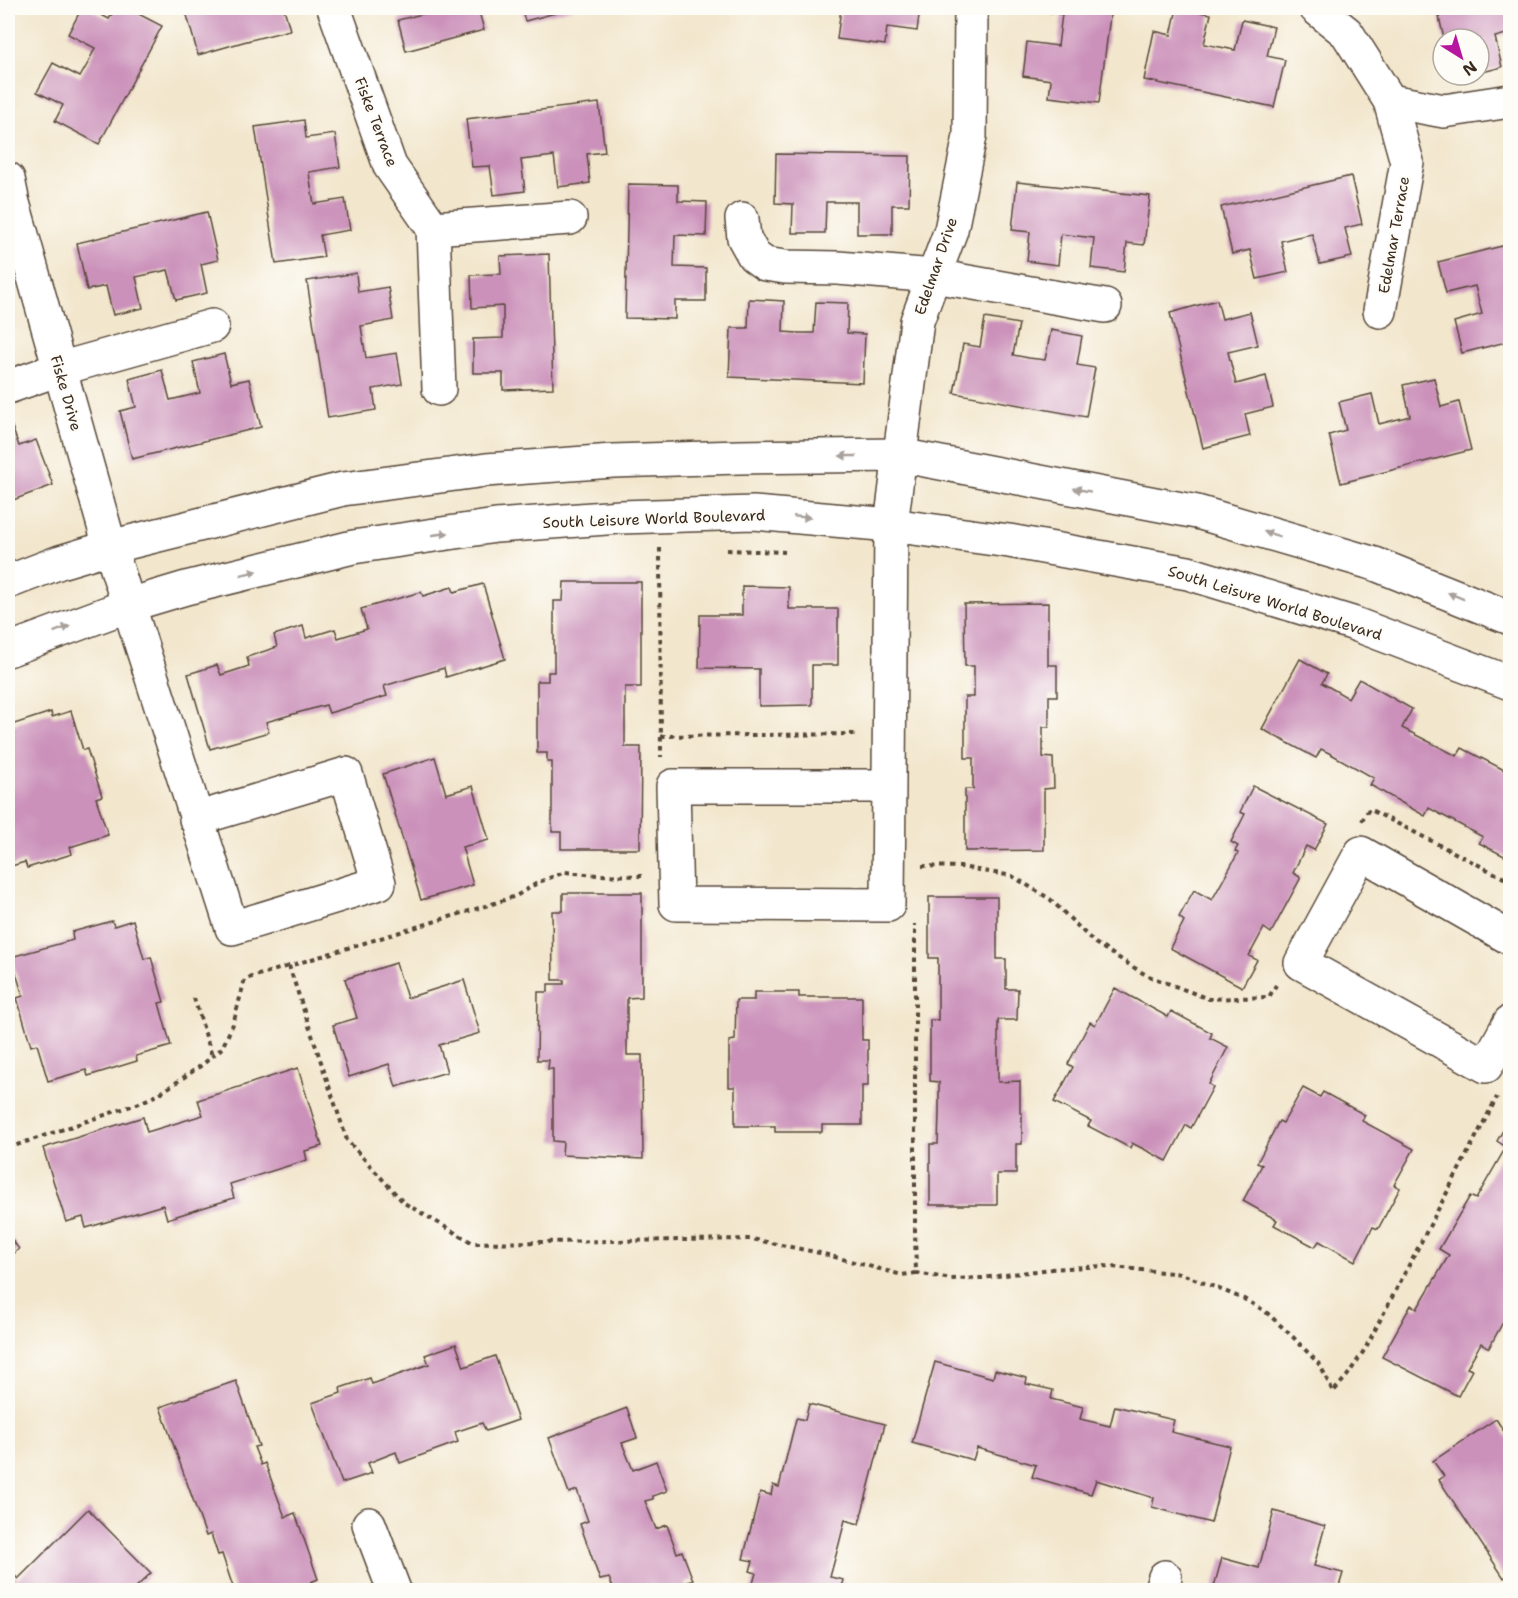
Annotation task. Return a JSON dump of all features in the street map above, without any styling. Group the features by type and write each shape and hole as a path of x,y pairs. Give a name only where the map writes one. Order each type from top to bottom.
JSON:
{"street":[{"name":"Fiske Terrace","path":"334,8 390,166 433,228"},
{"name":"Edelmar Drive","path":"889,786 673,786 676,904 888,905 889,786 891,525 917,321 951,230 970,136 971,8"},
{"name":"Edelmar Terrace","path":"1316,8 1347,33 1390,101 1407,162 1380,311"},
{"path":"1390,101 1444,111 1510,101"},
{"name":"Fiske Drive","path":"8,179 110,547 196,819 232,928 379,883 346,774 196,819"},
{"path":"439,389 433,228 570,218"},
{"path":"742,219 744,238 754,256 765,264 934,276 1105,306"},
{"path":"8,387 59,369 212,326"},
{"path":"8,582 60,562 110,547 343,489 486,470 613,461 899,455 1197,512 1375,564 1510,618"},
{"name":"South Leisure World Boulevard","path":"8,650 129,605 186,588 353,547 496,526 754,513 891,525 1009,542 1188,573 1352,623 1510,684"},
{"path":"1510,938 1361,853 1301,963 1486,1066 1510,1022"},
{"path":"369,1524 394,1590"}],"path":[{"path":"660,547 662,759"},
{"path":"718,550 787,552"},
{"path":"661,736 855,734 855,722"},
{"path":"1358,830 1369,809 1510,881"},
{"path":"916,866 961,867 1012,876 1050,899 1095,943 1146,975 1209,999 1269,998 1280,976"},
{"path":"8,1149 137,1104 159,1094 202,1065 222,1048 233,1024 245,979 516,896 538,882 565,872 651,876"},
{"path":"915,921 916,1273"},
{"path":"289,966 347,1140 404,1203 473,1243 752,1239 820,1253 902,1275 916,1273 951,1279 1103,1266 1182,1274 1244,1299 1265,1311 1320,1365 1333,1392 1365,1349 1499,1094"},
{"path":"194,998 212,1056"}],"building":[{"path":"82,8 88,8 109,19 116,8 127,8 162,26 99,144 55,121 63,105 37,92 53,63 80,77 88,63 95,48 68,34"},
{"path":"185,8 284,8 290,30 198,55"},
{"path":"424,8 478,8 484,30 406,51 398,20 426,13"},
{"path":"521,8 574,8 525,21"},
{"path":"841,8 920,8 917,31 887,27 885,45 837,39"},
{"path":"1032,8 1111,8 1099,103 1049,97 1051,80 1023,76 1027,42 1058,46 1062,14 1031,10"},
{"path":"1177,8 1211,14 1204,44 1235,50 1242,20 1274,27 1267,56 1285,60 1274,107 1144,80 1154,31 1171,35"},
{"path":"1437,8 1510,8 1510,33 1495,37 1502,67 1491,70 1491,27 1441,27"},
{"path":"599,103 605,152 587,154 590,183 558,187 554,156 521,160 525,191 494,195 490,166 472,167 466,119"},
{"path":"304,120 306,138 335,134 340,167 309,172 311,187 314,204 345,199 350,230 320,235 324,257 276,264 255,127"},
{"path":"776,154 910,156 909,205 892,205 892,234 857,234 857,202 826,202 825,233 792,233 793,204 775,203"},
{"path":"1351,176 1362,224 1345,228 1352,257 1320,264 1312,234 1297,237 1281,241 1288,272 1257,279 1250,250 1232,254 1221,207"},
{"path":"1017,182 1150,196 1144,245 1127,243 1124,272 1091,268 1094,238 1061,234 1058,265 1027,261 1030,232 1012,230"},
{"path":"628,184 678,185 678,201 707,202 706,236 675,235 674,267 706,268 706,301 675,301 675,319 625,318"},
{"path":"207,212 218,260 201,264 207,293 176,300 168,270 136,277 143,308 113,315 106,286 87,290 77,243"},
{"path":"1510,244 1510,341 1462,353 1454,322 1482,314 1475,286 1446,293 1438,262"},
{"path":"549,254 553,388 503,390 503,373 473,373 473,339 503,338 503,306 472,308 471,275 501,274 500,256"},
{"path":"356,273 358,292 388,287 393,320 361,326 366,358 397,353 402,384 373,389 376,410 328,418 307,281"},
{"path":"749,299 784,301 783,332 798,333 814,333 816,302 848,303 847,333 865,334 863,383 729,377 731,328 748,328"},
{"path":"1217,300 1222,319 1250,312 1258,345 1228,352 1236,384 1266,376 1273,407 1245,414 1250,436 1203,448 1170,313"},
{"path":"985,318 1019,324 1013,355 1029,358 1045,360 1051,330 1082,336 1077,365 1095,368 1086,417 954,393 963,344 980,347"},
{"path":"224,354 231,383 249,379 261,427 132,459 120,411 136,407 129,379 162,370 170,400 200,393 193,362"},
{"path":"1434,378 1441,407 1459,402 1471,450 1341,483 1329,435 1346,430 1339,402 1372,394 1379,424 1410,416 1403,385"},
{"path":"8,416 19,446 36,440 53,485 8,502"},
{"path":"564,582 641,582 641,687 625,687 625,747 641,747 640,849 561,849 561,832 552,832 552,762 547,762 547,753 537,753 537,681 548,681 548,672 554,672 554,601 563,601"},
{"path":"483,584 505,659 446,677 444,668 384,686 387,696 329,713 326,705 266,722 269,732 210,749 188,674 217,665 221,675 249,666 247,657 277,647 274,635 303,626 306,638 335,629 338,638 367,629 361,609 421,592 423,596 452,587 454,592"},
{"path":"742,586 789,587 789,609 838,609 838,665 812,665 812,705 759,706 759,669 699,668 700,615 742,615"},
{"path":"1048,603 1048,665 1057,665 1057,696 1049,696 1049,727 1043,727 1043,757 1053,758 1054,788 1044,789 1044,850 965,851 965,789 973,789 973,758 965,758 965,697 974,697 974,666 965,666 964,604"},
{"path":"1300,659 1327,674 1322,683 1348,698 1359,679 1412,709 1402,728 1457,756 1462,748 1510,773 1510,859 1479,843 1483,837 1429,808 1425,816 1370,785 1374,778 1331,754 1321,749 1316,758 1262,729"},
{"path":"71,711 83,750 87,749 102,796 96,798 108,835 70,847 72,854 27,868 25,862 8,867 8,726 51,712 52,717"},
{"path":"435,757 446,794 473,786 489,840 462,847 473,885 421,900 383,774"},
{"path":"1253,786 1328,824 1314,850 1306,846 1293,873 1300,879 1271,933 1264,928 1249,956 1257,960 1242,987 1170,948 1184,921 1179,917 1194,890 1212,900 1238,853 1235,851 1238,846 1231,842 1245,814 1240,812"},
{"path":"563,893 642,893 642,997 627,998 627,1055 642,1055 643,1159 562,1155 563,1142 553,1141 553,1069 548,1069 549,1060 537,1060 538,992 548,992 548,984 564,984 564,980 553,980 552,911 563,911"},
{"path":"929,897 997,897 997,959 1006,959 1006,989 1018,989 1017,1020 998,1020 998,1082 1020,1081 1022,1144 1016,1144 1016,1174 997,1174 997,1205 930,1205 930,1144 938,1144 939,1082 930,1081 930,1020 938,1020 938,958 929,958"},
{"path":"133,920 144,959 151,957 164,1002 159,1003 171,1046 136,1056 137,1061 88,1076 86,1070 48,1081 37,1044 31,1046 17,998 23,996 11,957 73,940 72,932 112,921 114,926"},
{"path":"396,963 407,998 464,980 480,1033 439,1045 447,1072 396,1087 389,1064 349,1077 333,1025 357,1018 345,979"},
{"path":"1115,988 1168,1017 1171,1011 1212,1033 1210,1038 1228,1047 1209,1084 1213,1087 1191,1128 1186,1125 1167,1161 1132,1143 1130,1148 1088,1126 1091,1121 1054,1102 1073,1067 1068,1064 1090,1022 1095,1025"},
{"path":"754,992 799,992 799,997 862,997 862,1040 868,1040 868,1086 862,1086 862,1125 822,1125 822,1132 775,1132 775,1126 735,1126 735,1087 729,1087 729,1041 735,1040 736,1000 754,1000"},
{"path":"298,1068 322,1146 305,1151 307,1160 230,1184 234,1198 167,1219 163,1205 86,1228 83,1217 66,1222 43,1148 143,1117 147,1132 203,1115 198,1100"},
{"path":"1303,1088 1320,1097 1323,1092 1365,1115 1362,1121 1414,1149 1394,1185 1400,1188 1378,1229 1373,1227 1355,1261 1319,1241 1315,1247 1274,1225 1277,1220 1243,1201 1262,1165 1257,1163 1279,1121 1283,1123"},
{"path":"1510,1118 1510,1309 1489,1348 1481,1343 1467,1368 1472,1370 1458,1396 1382,1357 1411,1305 1417,1309 1449,1255 1439,1249 1470,1196 1476,1199 1506,1147 1497,1141"},
{"path":"8,1234 19,1249 8,1258"},
{"path":"456,1344 464,1367 495,1356 518,1420 486,1431 482,1423 455,1432 458,1442 400,1463 396,1452 368,1463 372,1473 342,1483 312,1403 341,1393 340,1388 370,1378 372,1384 429,1364 425,1355"},
{"path":"935,1362 993,1378 995,1370 1027,1378 1026,1384 1053,1390 1051,1399 1083,1407 1080,1419 1110,1426 1115,1406 1174,1420 1171,1432 1230,1446 1211,1523 1152,1507 1154,1498 1096,1480 1091,1494 1032,1477 1036,1465 977,1448 973,1460 912,1443"},
{"path":"236,1381 259,1446 254,1447 261,1465 265,1463 285,1517 295,1513 318,1579 311,1582 314,1590 234,1590 222,1554 218,1555 211,1534 206,1536 160,1407"},
{"path":"809,1404 885,1424 859,1524 845,1520 830,1577 844,1580 841,1590 751,1590 756,1573 750,1571 753,1561 743,1559 760,1492 771,1495 773,1485 779,1487 796,1419 805,1420"},
{"path":"627,1408 637,1438 622,1443 633,1470 656,1461 667,1491 645,1501 656,1529 667,1525 677,1553 682,1551 693,1580 685,1583 687,1590 614,1590 609,1578 600,1580 580,1524 588,1521 577,1490 569,1493 549,1438"},
{"path":"1496,1419 1510,1441 1510,1579 1508,1575 1504,1578 1439,1480 1444,1476 1433,1461"},
{"path":"88,1509 151,1573 133,1590 8,1590 8,1569 18,1579"},
{"path":"1274,1511 1325,1526 1314,1566 1343,1573 1338,1590 1213,1590 1222,1558 1259,1568"}]}
